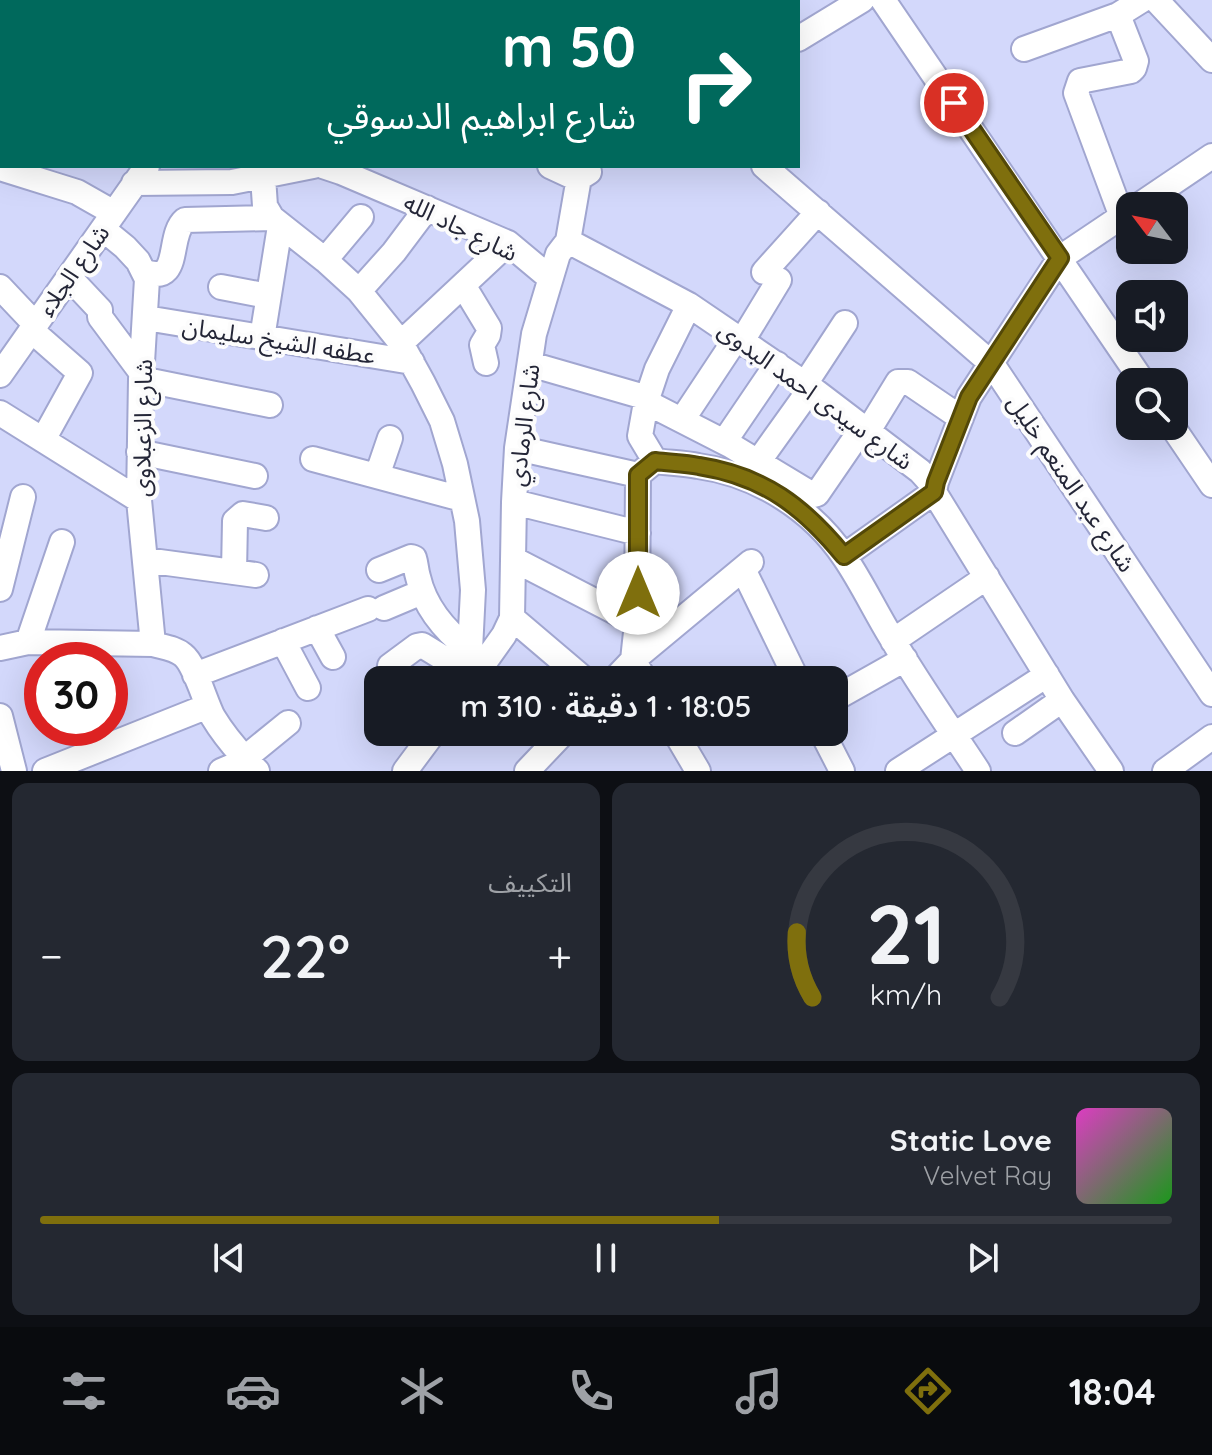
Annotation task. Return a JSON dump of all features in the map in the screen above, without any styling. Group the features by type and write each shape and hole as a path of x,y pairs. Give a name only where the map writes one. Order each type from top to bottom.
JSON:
{"street":[{"path":"800,38 862,0"},
{"path":"883,0 1134,368"},
{"path":"1024,49 1118,15 1142,0"},
{"path":"1156,0 1181,12 1212,60"},
{"path":"1118,15 1136,61 1134,68 1080,81 1076,93 1121,192"},
{"path":"1158,192 1212,156"},
{"path":"0,168 77,192 109,221 143,271 156,274 169,268 179,225 185,220 276,222"},
{"path":"143,171 232,182 304,168"},
{"name":"شارع جاد الله","path":"329,168 508,243 550,278"},
{"name":"شارع عبد المنعم خليل","path":"766,168 992,364 1212,694"},
{"name":"شارع الرمادي","path":"482,666 512,618 517,448 534,334 558,254 568,241 586,170"},
{"name":"شارع الجلاء","path":"0,375 143,171"},
{"path":"263,177 265,206 276,222 266,343"},
{"path":"359,291 427,208"},
{"path":"682,420 739,339 772,276 818,212"},
{"path":"325,260 361,217"},
{"path":"844,556 934,492 969,397 1060,258 1116,220"},
{"name":"عطفه الشيخ سليمان","path":"276,222 359,291 406,353 442,421 467,521 473,590 472,666"},
{"name":"شارع سيدى احمد البدوى","path":"568,241 689,305 808,386 920,471 1062,700 1111,771"},
{"path":"406,353 463,285 508,243"},
{"name":"شارع الزعبلاوى","path":"143,271 147,279 141,376 139,500 153,644"},
{"path":"69,277 100,310 100,317 141,376 270,405"},
{"path":"463,285 489,328 482,345 486,363"},
{"path":"0,287 33,327 80,373 43,440"},
{"path":"221,287 268,296"},
{"path":"639,666 638,533 647,468 640,436 657,369 689,305"},
{"name":"عطفه الشيخ سليمان","path":"146,318 266,343 406,353"},
{"path":"758,462 845,323"},
{"path":"530,364 647,400 811,495 816,495 898,382 908,382 961,418"},
{"path":"724,442 777,364"},
{"path":"0,413 139,500"},
{"path":"377,476 390,438"},
{"path":"1181,440 1212,485"},
{"path":"517,448 647,468 700,466 744,477 785,498 803,511 844,556 899,650 978,771"},
{"path":"139,452 255,476"},
{"path":"313,459 462,499"},
{"path":"0,589 23,497"},
{"path":"514,502 638,533"},
{"path":"145,560 245,573 235,521 243,514 266,518"},
{"path":"28,642 62,542"},
{"path":"379,570 413,557 422,592 431,611 442,626 470,650"},
{"path":"513,559 637,623"},
{"path":"643,666 747,566 791,666"},
{"path":"848,688 987,577"},
{"path":"195,675 422,592"},
{"path":"512,618 569,666"},
{"path":"317,628 333,657"},
{"path":"283,641 308,688"},
{"path":"0,648 24,643"},
{"path":"128,644 153,644 184,655 214,718 250,763"},
{"path":"390,666 422,645 454,666"},
{"path":"898,771 1047,675"},
{"path":"1015,733 1062,700"},
{"path":"45,771 208,706"},
{"path":"0,716 14,771"},
{"path":"221,771 250,763 288,723"},
{"path":"1165,771 1212,737"},
{"path":"405,771 424,746"},
{"path":"527,771 551,746"},
{"path":"683,746 698,771"},
{"path":"829,746 842,771"}],"route":[{"path":"638,593 638,475 655,461 700,466 744,477 803,511 844,556 934,492 969,397 1060,258 954,103"}]}
